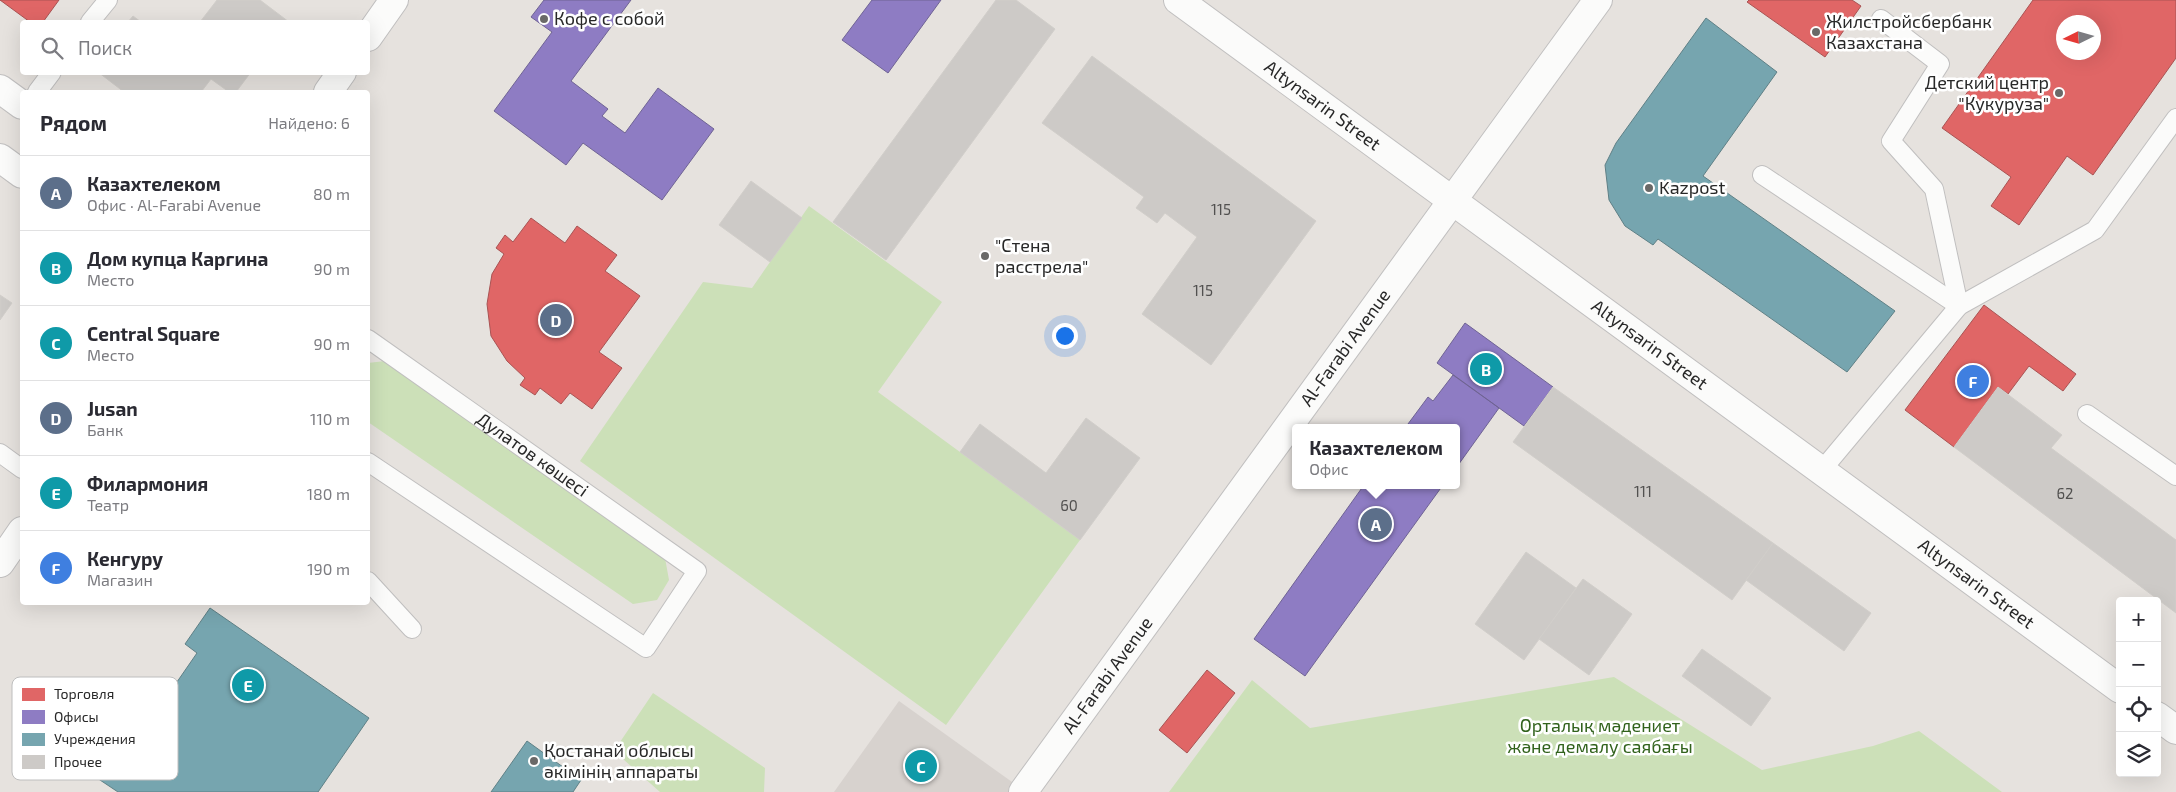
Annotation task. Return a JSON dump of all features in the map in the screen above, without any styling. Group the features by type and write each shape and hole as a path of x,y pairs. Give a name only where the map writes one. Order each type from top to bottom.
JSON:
{"street":[{"path":"370,34 394,0"},
{"name":"Altynsarin Street","path":"1178,0 2117,687"},
{"name":"Al-Farabi Avenue","path":"1023,792 1598,0"},
{"path":"329,90 340,75"},
{"path":"0,88 20,103"},
{"path":"0,158 20,173"},
{"path":"0,563 20,534"},
{"path":"2161,719 2176,730"}],"lane":[{"path":"92,20 108,0"},
{"path":"1881,19 1940,64 1891,141 1934,189 1959,306"},
{"path":"38,90 50,75"},
{"path":"1822,470 1959,306 2096,230 2176,118"},
{"path":"1762,175 1959,306"},
{"name":"Дулатов көшесі","path":"370,340 697,571 646,648 370,463"},
{"path":"2087,414 2176,476"},
{"path":"0,453 20,468"},
{"path":"370,582 412,629"}],"green space":[{"path":"809,206 942,302 878,392 1080,540 946,725 580,461 703,282 752,288"},
{"path":"385,361 665,558 669,580 657,600 633,604 370,423 370,363"},
{"name":"Орталық мәдениет және демалу саябағы","path":"1614,677 1762,770 1873,746 1919,731 2002,792 1169,792 1252,680 1310,728"},
{"path":"653,693 765,768 764,792 660,792 614,751"}],"shaded area":[{"path":"899,701 1026,792 834,792"}],"building: Торговля":[{"path":"0,0 59,0 44,20 27,20"},
{"name":"Жилстройсбербанк Казахстана","path":"1749,0 1852,0 1861,6 1825,57 1747,2"},
{"name":"Детский центр \"Кукуруза\"","path":"2033,0 2176,0 2176,58 2093,175 2067,156 2019,225 1991,206 2011,177 1942,128"},
{"path":"531,218 565,243 577,226 617,255 605,271 640,296 599,352 622,368 592,409 570,393 561,404 540,388 535,395 520,385 525,378 507,361 491,336 487,304 492,274 504,254 496,248 505,235 513,242"},
{"path":"1984,305 2076,374 2063,391 2029,366 2008,394 1998,387 1954,447 1905,410"},
{"path":"1207,670 1235,693 1187,753 1159,730"}],"building: Офисы":[{"path":"544,0 631,0 571,81 608,109 602,116 625,133 658,88 714,129 662,200 583,143 566,165 494,111 552,32 531,17"},
{"path":"872,0 941,0 888,73 842,40"},
{"path":"1465,323 1553,387 1524,426 1437,363"},
{"path":"1453,375 1499,408 1460,462 1460,424 1408,424 1428,397 1433,401"},
{"path":"1361,489 1440,489 1305,676 1254,639"}],"building: Учреждения":[{"path":"1706,18 1777,72 1703,176 1895,311 1847,372 1658,239 1653,245 1625,226 1609,200 1605,165 1616,143"},
{"path":"210,608 369,718 318,792 118,792 100,780 178,780 178,680 197,653 185,644"},
{"name":"Қостанай облысы әкімінің аппараты","path":"527,741 581,780 573,792 491,792"}],"building: Прочее":[{"path":"217,0 260,0 286,20 202,20"},
{"path":"996,0 1016,0 1055,29 886,260 833,222"},
{"path":"133,16 138,20 130,20"},
{"path":"1092,56 1316,221 1211,365 1142,314 1197,237 1165,213 1157,223 1136,208 1144,197 1042,123"},
{"path":"102,75 249,75 238,90 226,90 211,79 203,90 121,90"},
{"path":"751,181 802,218 770,262 719,225"},
{"path":"0,295 12,303 0,320"},
{"path":"1553,387 1773,543 1732,600 1513,442"},
{"path":"1998,387 2062,435 2051,448 2176,540 2176,613 2161,602 2161,597 2155,597 1954,447"},
{"path":"1086,418 1140,458 1080,540 960,452 980,424 1046,473"},
{"path":"1773,543 1871,613 1844,651 1746,580"},
{"path":"1526,552 1576,588 1524,660 1475,624"},
{"path":"1583,579 1632,614 1589,675 1539,639"},
{"path":"1702,649 1771,698 1751,726 1682,676"}],"place":[{"name":"Кофе с собой","path":"544,19"},
{"name":"Жилстройсбербанк Казахстана","path":"1816,32"},
{"name":"Детский центр \"Кукуруза\"","path":"2059,93"},
{"name":"Kazpost","path":"1649,188"},
{"name":"\"Стена расстрела\"","path":"985,256"},
{"name":"Jusan","path":"556,320"},
{"name":"Дом купца Каргина","path":"1486,369"},
{"name":"Кенгуру","path":"1973,381"},
{"name":"Казахтелеком","path":"1376,524"},
{"name":"Филармония","path":"248,685"},
{"name":"Қостанай облысы әкімінің аппараты","path":"534,761"},
{"name":"Central Square","path":"921,766"}]}
